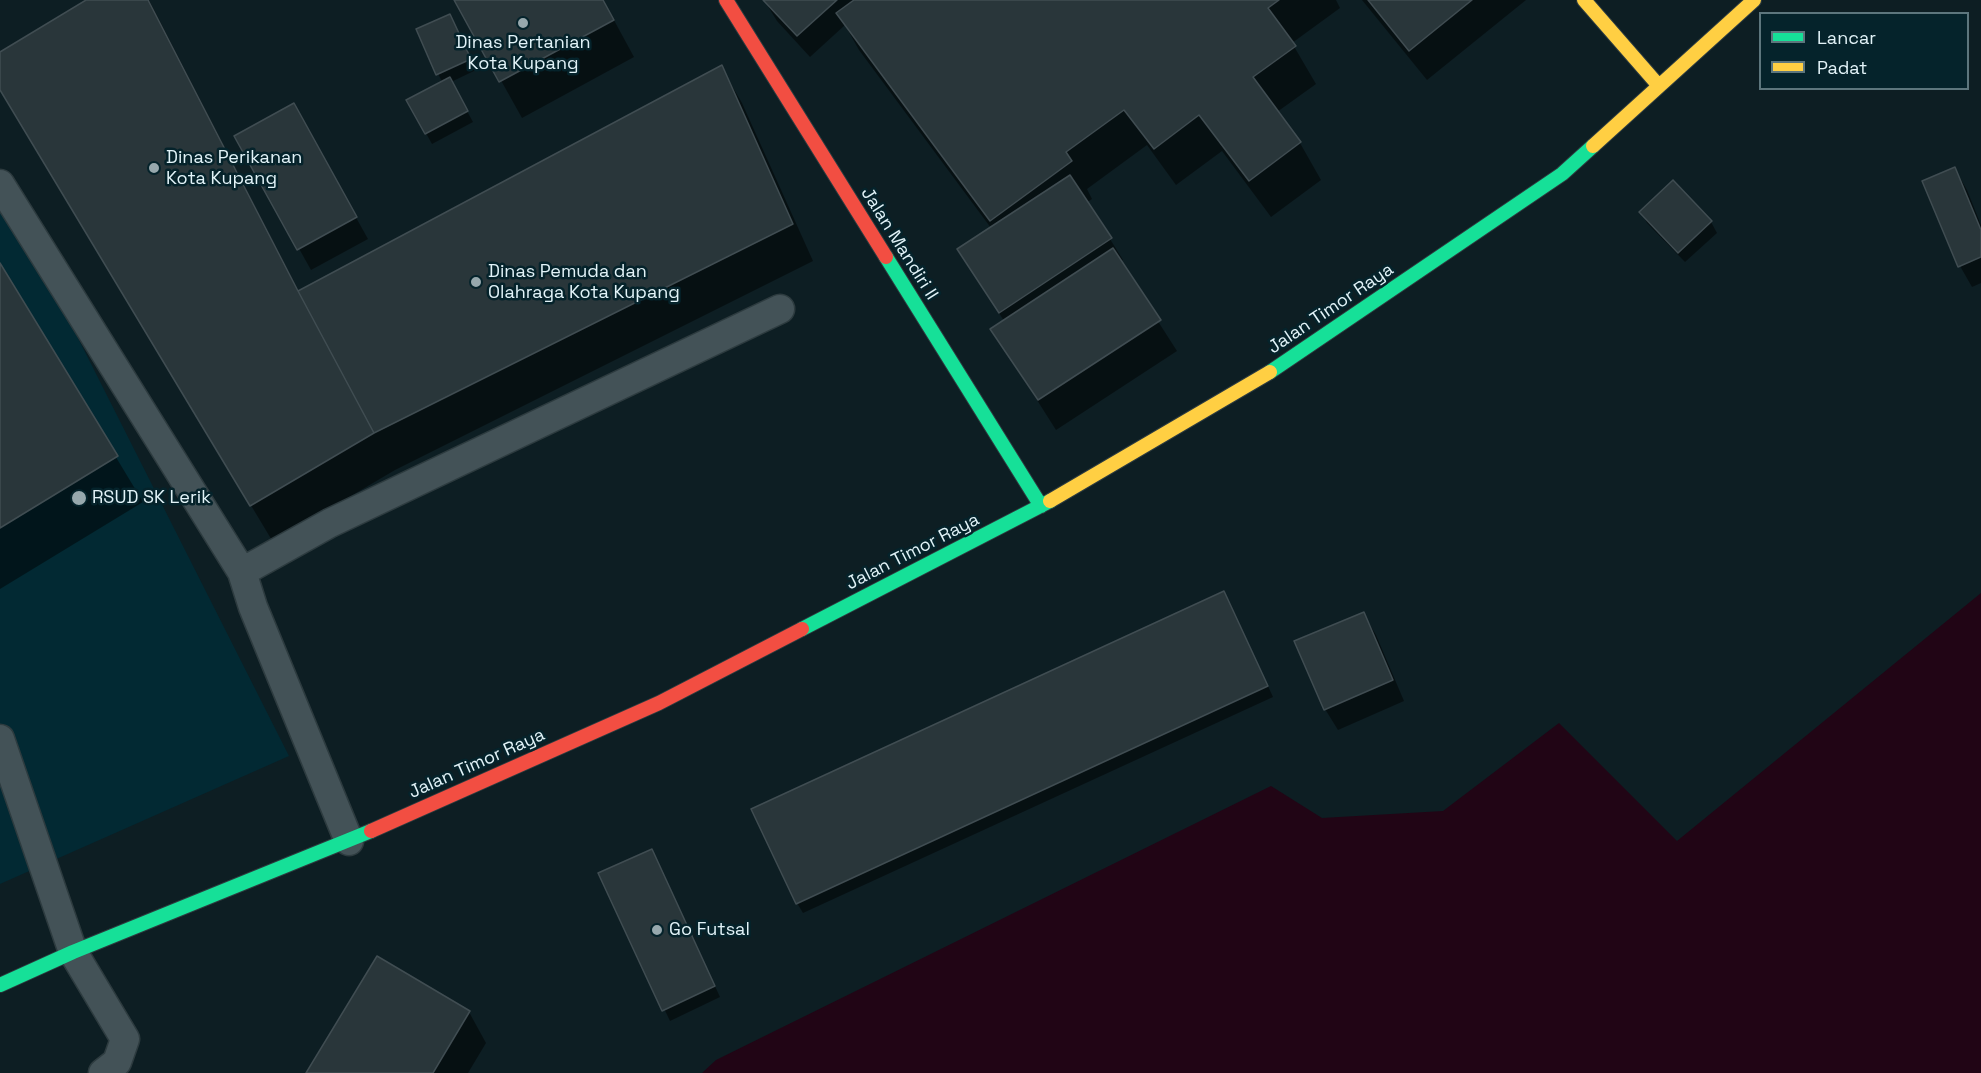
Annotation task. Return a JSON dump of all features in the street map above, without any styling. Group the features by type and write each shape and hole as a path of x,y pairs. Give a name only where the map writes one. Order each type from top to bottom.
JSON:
{"main road":[{"name":"Jalan Mandiri II","path":"726,0 1041,506"},
{"path":"1584,0 1659,87"},
{"name":"Jalan Timor Raya","path":"0,985 73,952 349,841 659,703 1041,506 1281,366 1562,174 1754,0"}],"lane":[{"path":"0,184 242,572 253,607 349,841"},
{"path":"242,572 330,523 780,309"},
{"path":"0,739 73,952 125,1039 117,1062 103,1073"}],"shaded area":[{"name":"RSUD SK Lerik","path":"0,194 28,239 289,756 0,884"},
{"path":"1981,593 1981,1073 702,1073 716,1060 1271,786 1322,818 1443,811 1559,723 1677,841"}],"building":[{"path":"86,0 148,0 374,433 250,506 0,90 0,52"},
{"path":"454,0 603,0 614,20 499,82"},
{"path":"763,0 837,0 797,36"},
{"path":"854,0 1279,0 1268,8 1296,46 1253,77 1301,142 1249,181 1199,115 1154,149 1124,110 1066,152 1072,161 990,221 836,13"},
{"path":"1368,0 1472,0 1409,51"},
{"path":"450,14 471,59 436,75 416,29"},
{"path":"722,65 793,224 374,433 298,291"},
{"path":"450,77 468,111 425,134 406,100"},
{"path":"294,103 357,217 297,250 234,136"},
{"path":"1955,167 1981,230 1981,257 1958,267 1922,181"},
{"path":"1070,175 1112,238 999,313 957,249"},
{"path":"1673,180 1712,221 1678,253 1639,212"},
{"path":"1113,248 1161,320 1038,400 990,329"},
{"path":"0,263 118,456 0,528"},
{"path":"1224,591 1268,686 796,904 751,809"},
{"path":"1364,612 1393,680 1324,710 1294,641"},
{"name":"Go Futsal","path":"652,849 715,986 662,1011 598,873"},
{"path":"377,956 470,1011 433,1073 306,1073"}],"traffic: fast":[{"path":"1270,372 1562,174 1593,146"},
{"path":"886,257 1041,506"},
{"path":"802,629 1050,501"},
{"path":"0,985 73,952 371,831"}],"traffic: slow":[{"path":"1584,0 1659,86"},
{"path":"1593,146 1754,0"},
{"path":"1050,501 1270,372"}],"traffic: jam":[{"path":"726,0 886,257"},
{"path":"371,831 659,703 802,629"}],"place":[{"name":"Dinas Pertanian Kota Kupang","path":"523,23"},
{"name":"Dinas Perikanan Kota Kupang","path":"154,168"},
{"name":"Dinas Pemuda dan Olahraga Kota Kupang","path":"476,282"},
{"name":"RSUD SK Lerik","path":"79,498"},
{"name":"Go Futsal","path":"657,930"}]}
